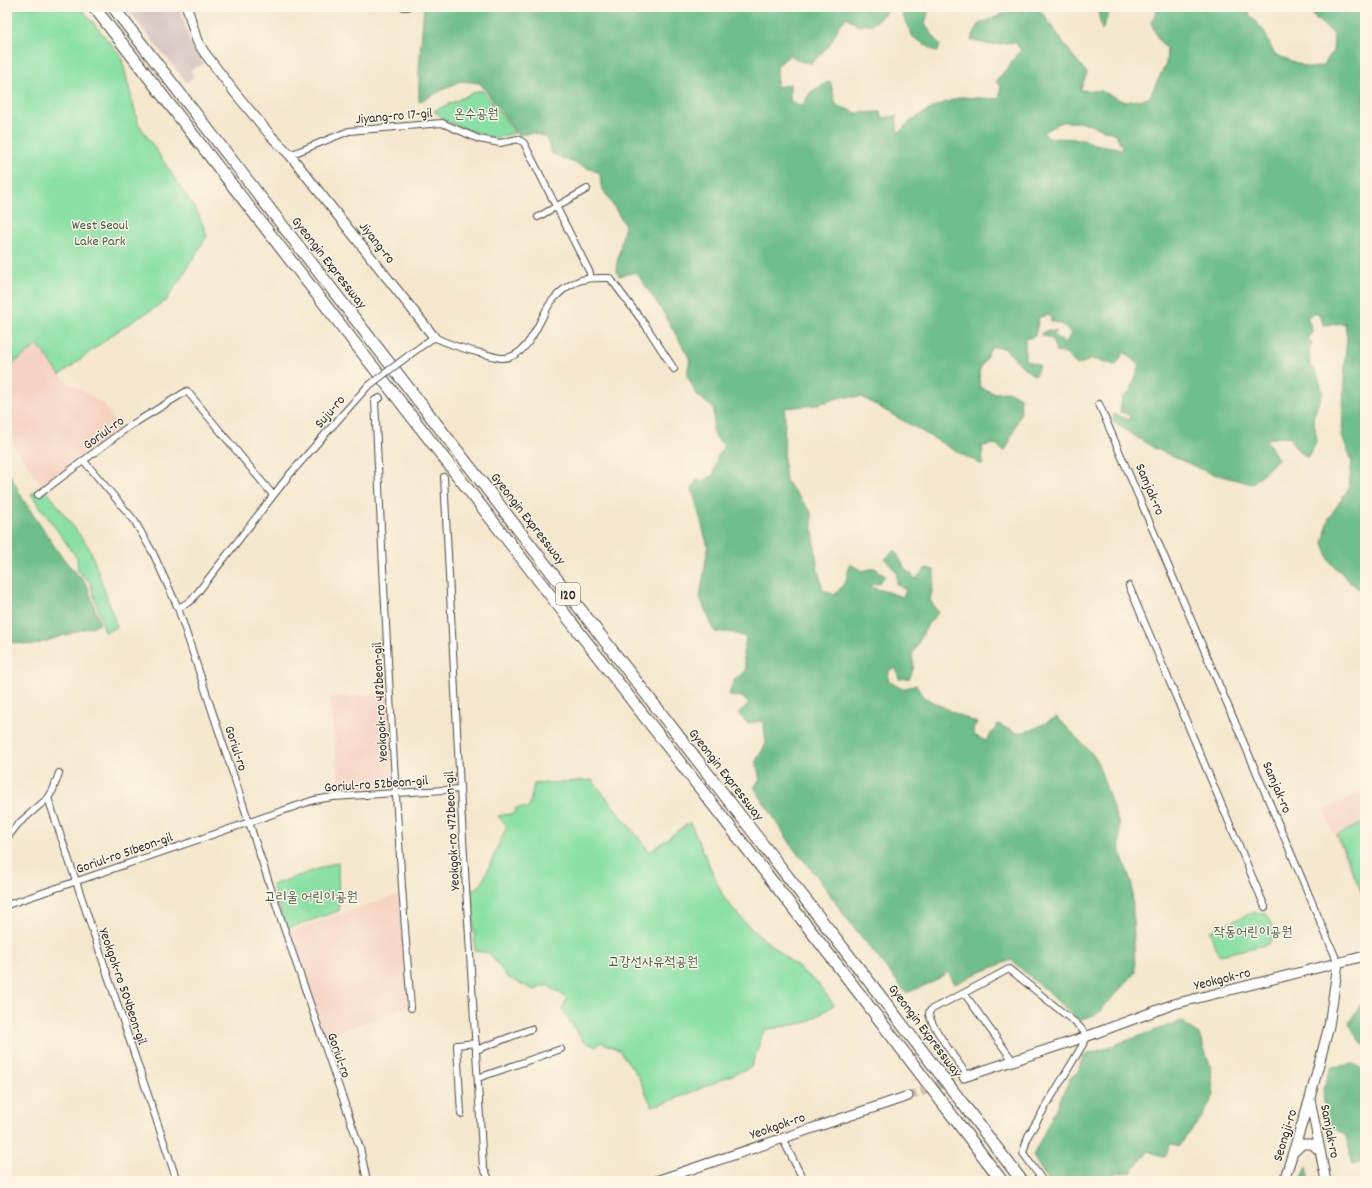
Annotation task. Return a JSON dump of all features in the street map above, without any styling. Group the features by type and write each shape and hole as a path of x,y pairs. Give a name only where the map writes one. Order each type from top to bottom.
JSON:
{"highway":[{"name":"120","path":"94,7 862,997 1002,1181"},
{"name":"Gyeongin Expressway","path":"113,7 878,993 1022,1181"}],"street":[{"name":"Jiyang-ro","path":"187,7 197,41 204,52 271,136 290,155 434,336 442,341 470,351 504,358 515,354 529,342 550,303 561,291 574,282 590,278 610,278 646,326 674,369"},
{"name":"Jiyang-ro 17-gil","path":"290,155 349,130 442,123 478,139 500,142 518,139 524,143 590,273 590,278"},
{"path":"538,217 588,189"},
{"name":"Suju-ro","path":"178,608 191,601 273,494 367,387 434,336"},
{"name":"Goriul-ro","path":"273,494 187,391 128,427 84,461 134,520 153,553 178,608 249,823 360,1148 367,1181"},
{"name":"Yeokgok-ro 482beon-gil","path":"380,398 374,400 396,793 411,1008"},
{"name":"Samjak-ro","path":"1100,404 1104,418 1144,508 1338,963 1329,1026 1310,1098 1326,1181"},
{"path":"38,495 84,461"},
{"name":"Yeokgok-ro 472beon-gil","path":"444,477 460,789 483,1167 490,1181"},
{"path":"1129,586 1265,907"},
{"path":"7,838 18,824 48,798 53,790 59,773"},
{"name":"Goriul-ro 52beon-gil","path":"249,823 314,800 332,796 460,789"},
{"name":"Yeokgok-ro 504beon-gil","path":"48,798 177,1181"},
{"name":"Goriul-ro 51beon-gil","path":"7,905 249,823"},
{"name":"Yeokgok-ro","path":"966,1076 1088,1036 1174,1004 1365,956"},
{"path":"966,1076 931,1020 929,1014 932,1009 1009,969 1077,1024 1088,1036 1028,1136 1023,1153 1043,1181"},
{"path":"964,993 1013,1061"},
{"path":"476,1050 531,1029"},
{"path":"461,1114 457,1045 476,1043"},
{"path":"478,1078 562,1049"},
{"name":"Yeokgok-ro","path":"656,1181 908,1096"},
{"name":"Seongji-ro","path":"1284,1181 1310,1098"},
{"path":"782,1138 804,1181"},
{"path":"1294,1152 1302,1144 1312,1144 1320,1151"}],"shaded area":[{"path":"125,7 179,7 190,43 204,64 190,70 194,76 187,83"},
{"path":"38,345 63,379 104,404 120,429 43,486 7,436 7,368"},
{"path":"389,693 395,791 340,794 330,698"},
{"path":"1365,791 1365,904 1323,810"},
{"path":"400,894 408,1006 324,1037 288,932"},
{"path":"990,1034 1000,1046 994,1051 984,1038"}],"green space":[{"name":"West Seoul Lake Park","path":"7,7 80,7 121,56 138,123 199,215 207,236 167,300 113,334 60,375 38,345 7,368"},
{"path":"424,7 892,7 873,24 857,25 847,17 839,26 829,46 811,63 800,61 790,55 777,66 777,87 790,84 790,101 802,106 811,92 830,81 836,105 857,113 880,112 882,118 896,116 898,133 912,120 936,106 961,97 999,99 1001,86 996,82 1021,50 1015,42 990,45 971,40 979,24 1005,13 1038,7 1087,73 1080,90 1101,91 1125,102 1149,98 1166,64 1167,49 1158,39 1151,22 1158,10 1152,7 1248,7 1250,16 1264,31 1274,54 1309,68 1323,66 1333,51 1334,34 1314,17 1312,7 1365,7 1365,584 1358,589 1330,562 1323,543 1329,518 1349,488 1352,461 1342,436 1347,338 1345,323 1324,325 1317,312 1307,317 1313,332 1307,338 1312,343 1309,351 1310,366 1316,371 1323,392 1313,417 1317,440 1307,458 1294,446 1290,436 1266,439 1278,459 1252,484 1210,473 1154,448 1113,422 1114,414 1129,420 1130,415 1120,412 1122,398 1130,392 1140,365 1124,352 1116,365 1093,359 1077,365 1066,353 1056,352 1052,339 1040,334 1049,330 1057,332 1053,335 1065,343 1072,334 1061,324 1051,321 1050,315 1039,317 1035,336 1025,339 1025,360 1039,365 1035,376 1025,369 1004,348 992,347 979,371 980,387 993,393 1010,392 1020,398 1021,412 1004,452 996,444 982,446 983,465 862,397 842,397 815,405 785,408 784,463 786,481 811,512 817,566 823,590 835,595 846,581 850,564 862,571 875,568 885,576 879,583 868,586 903,597 906,590 897,584 897,573 885,559 895,550 905,569 916,579 926,568 934,570 934,581 930,600 938,613 928,624 912,655 914,666 910,678 899,679 896,668 889,670 888,681 902,689 916,685 923,697 977,723 973,728 975,736 986,741 998,724 1016,733 1032,730 1057,717 1096,758 1119,825 1120,853 1132,885 1135,973 1098,1013 1080,1021 1011,960 955,984 948,972 933,982 906,993 845,916 817,876 794,849 754,787 760,780 756,761 766,744 764,724 760,721 747,723 738,713 749,704 742,697 729,696 733,681 746,670 743,654 746,637 730,632 715,632 700,598 708,547 692,489 697,479 703,481 714,475 717,457 724,446 713,434 714,409 696,394 687,375 690,359 663,312 636,272 619,276 616,268 625,225 601,186 600,173 552,154 546,137 532,133 518,135 480,83 460,81 419,102 419,68","holes":["1062,122 1082,122 1116,134 1123,149 1094,144 1083,139 1048,138 1043,132"]},
{"path":"899,7 932,7 929,9 925,24 940,45 937,52 913,37"},
{"path":"1097,7 1129,7 1109,13 1102,30"},
{"name":"온수공원","path":"477,91 483,91 515,133 494,138 451,124 434,111"},
{"path":"7,469 24,501 61,556 87,585 100,624 34,645 7,642"},
{"path":"43,486 90,549 117,627 105,632 90,582 78,571 77,558 31,494"},
{"name":"고강선사유적공원","path":"592,780 650,852 690,822 724,898 747,925 818,984 834,1005 808,1022 764,1030 751,1067 668,1102 652,1106 638,1076 619,1050 601,1042 596,1047 583,1041 562,1009 567,998 547,985 534,990 507,977 489,953 475,951 472,890 481,885 507,826 498,816 515,813 516,808 529,808 534,784"},
{"path":"1365,822 1365,900 1337,835"},
{"name":"고리울 어린이공원","path":"338,862 339,911 286,929 272,885"},
{"name":"작동어린이공원","path":"1254,912 1266,913 1274,931 1269,944 1220,955 1214,944 1210,931"},
{"path":"1364,999 1365,1046 1359,1041 1349,1023"},
{"path":"1182,1021 1199,1035 1210,1065 1214,1095 1202,1117 1178,1147 1171,1143 1165,1157 1149,1151 1132,1172 1115,1173 1108,1181 1048,1181 1033,1156 1071,1077 1078,1072 1083,1056"},
{"path":"1354,1064 1365,1071 1365,1161 1353,1165 1346,1136 1325,1122 1323,1088 1332,1067"},
{"path":"1307,1167 1310,1181 1300,1181"}],"tunnel":[{"path":"908,1096 964,1077"}]}
